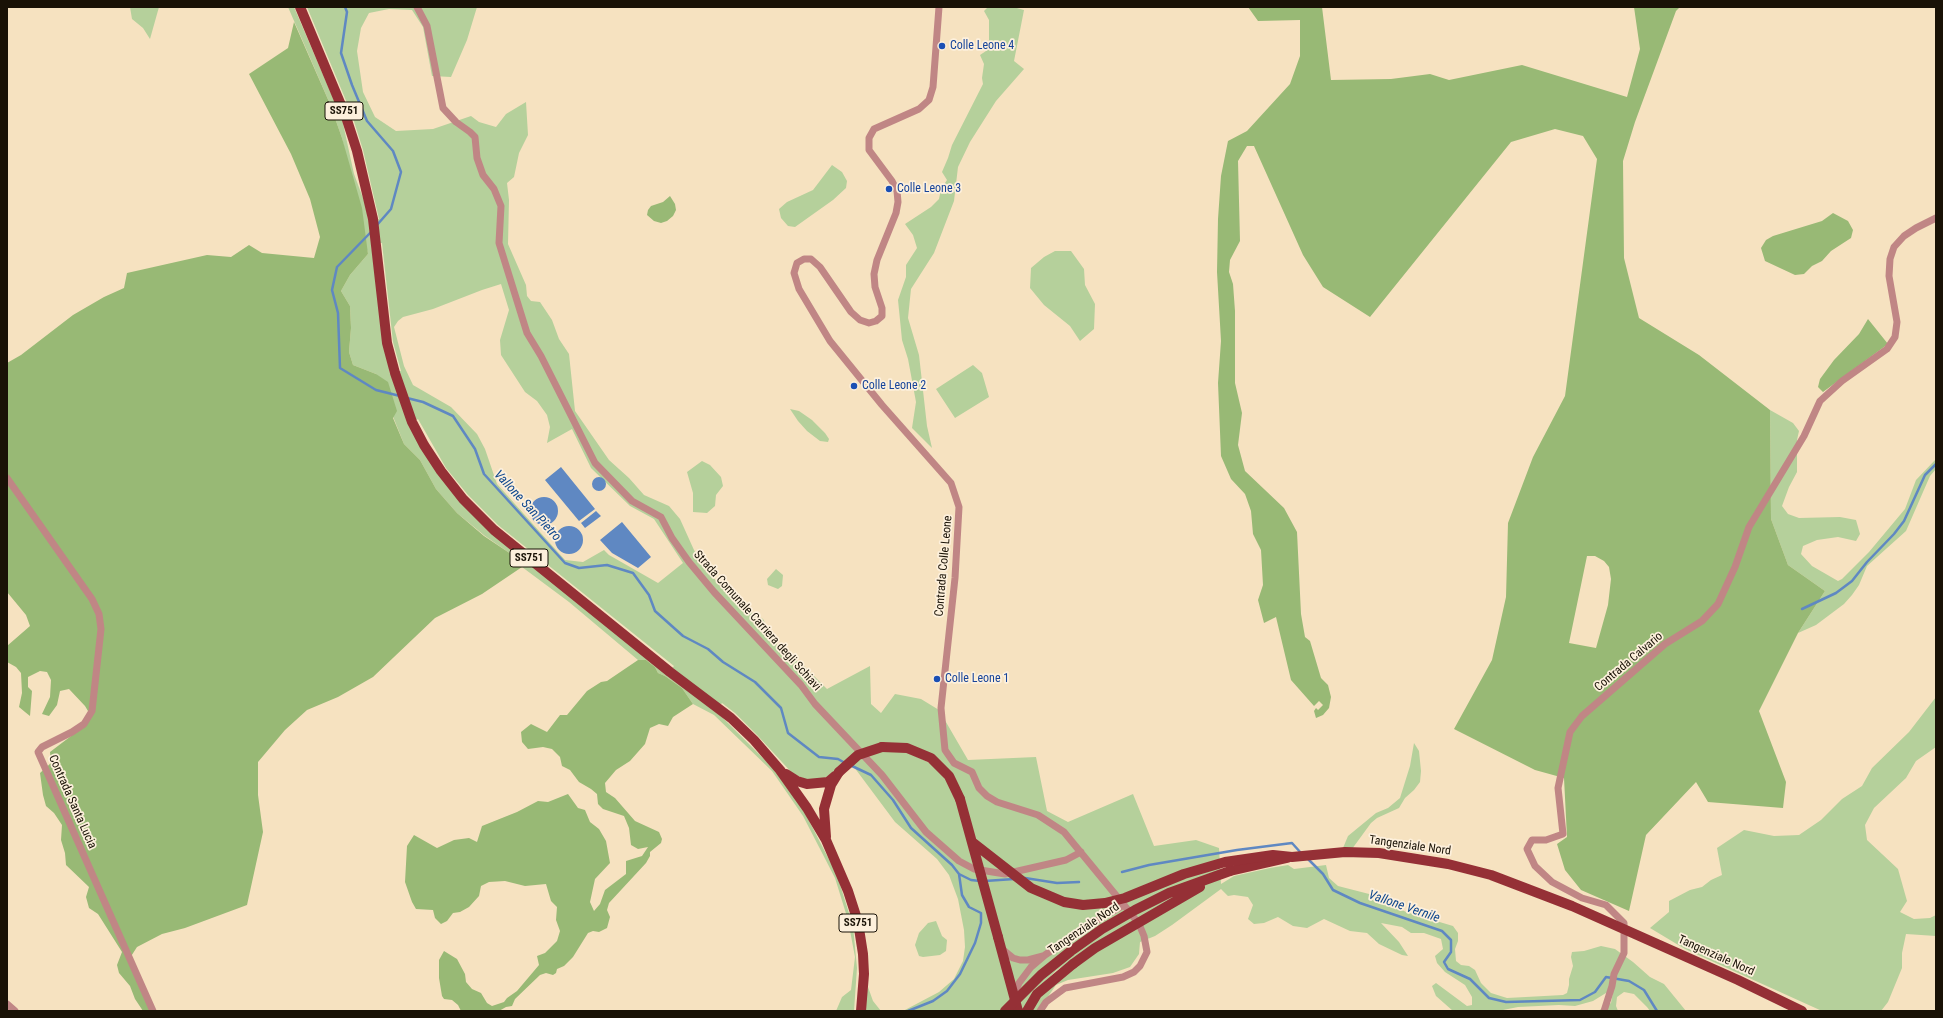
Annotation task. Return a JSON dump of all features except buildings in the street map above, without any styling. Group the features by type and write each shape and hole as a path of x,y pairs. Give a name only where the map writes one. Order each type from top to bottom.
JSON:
{"main road":[{"name":"SS751","path":"300,7 346,117 365,181 373,219 387,343 395,372 412,422 441,471 463,499 494,530 670,672 718,708 754,740 780,770"},
{"path":"780,770 797,781 807,784 828,782 858,755 882,747 907,748 931,758 949,776 960,799 1018,1011"},
{"path":"780,770 807,808 826,840"},
{"path":"826,840 824,809 831,785 839,772"},
{"name":"SS751","path":"826,840 848,891 858,922 864,954 861,1011"},
{"path":"972,842 1031,888 1064,902 1083,905 1106,903 1125,898 1184,874 1225,862 1273,855 1292,857"},
{"name":"Tangenziale Nord","path":"1005,1011 1041,975 1102,929 1169,893 1230,871 1292,857 1338,853 1379,853 1448,864 1491,875 1572,906 1738,980 1802,1011"},
{"path":"1027,1011 1037,994 1095,948 1150,915 1230,871"}],"street":[{"name":"Strada Comunale Carriera degli Schiavi","path":"417,7 427,26 443,108 456,122 475,137 477,158 483,175 494,189 501,206 499,243 527,333 542,356 595,463 632,501 661,517 672,538 688,562 714,592 802,685 815,704 882,775 926,832 959,861 974,869 1005,874 1066,860 1081,852"},
{"name":"Contrada Colle Leone","path":"939,7 933,87 929,100 919,110 874,129 869,138 869,150 892,181 897,191 898,202 896,213 877,260 874,274 875,287 882,308 882,316 876,321 869,323 860,320 851,312 820,267 811,259 804,258 797,263 794,273 799,289 830,341 882,405 951,482 959,507 955,578 941,708 945,750 954,763 972,772 979,788 987,796 997,802 1038,815 1051,822 1064,832 1139,924 1144,936 1147,952 1140,966 1134,972 1123,977 1065,988 1046,1002 1040,1011"},
{"name":"Contrada Calvario","path":"1604,1011 1612,986 1614,974 1624,953 1624,923 1606,905 1582,898 1552,882 1535,866 1527,849 1532,840 1546,840 1563,834 1558,788 1570,732 1582,716 1665,644 1702,621 1718,604 1735,567 1749,527 1804,436 1820,401 1842,381 1887,349 1895,337 1897,322 1889,276 1890,259 1894,247 1904,236 1936,218"},
{"name":"Contrada Santa Lucia","path":"7,478 92,599 99,614 101,629 92,711 84,724 72,732 42,747 38,752 153,1011"},
{"path":"1014,995 1031,967 1045,955 1087,926 1124,905"},
{"path":"1001,948 1007,954 1020,960 1028,960 1045,955"},
{"path":"7,1004 15,1011"}],"green space":[{"path":"130,7 159,7 150,39 143,28 132,19"},
{"path":"288,7 294,7 342,119 354,174 366,206 368,220 379,219 363,150 352,115 307,7 477,7 467,40 451,77 432,76 423,27 412,10 389,9 369,13 361,28 357,51 363,92 375,117 396,131 433,129 471,116 479,122 496,127 506,114 526,102 528,135 519,153 514,177 507,183 509,200 508,244 526,285 527,296 531,301 540,302 552,320 559,339 569,354 575,411 609,460 629,478 644,495 669,506 680,519 694,550 712,576 736,603 763,619 778,646 803,665 827,689 870,666 871,704 881,713 895,694 921,699 939,710 968,760 1036,757 1047,811 1068,822 1133,794 1154,846 1196,840 1219,848 1221,884 1234,876 1270,868 1288,865 1294,869 1326,865 1329,878 1338,886 1373,895 1406,912 1453,926 1458,933 1458,941 1455,949 1456,961 1461,965 1469,966 1475,970 1481,983 1491,993 1507,998 1563,995 1567,993 1573,966 1571,957 1572,952 1584,951 1601,946 1615,949 1650,977 1664,984 1686,1011 1650,1011 1634,994 1624,992 1617,997 1616,1006 1618,1011 1598,1011 1611,1003 1613,992 1606,993 1593,1001 1575,1006 1559,1005 1518,1007 1498,1011 1453,1011 1436,996 1432,986 1436,983 1467,1006 1472,1005 1472,997 1465,985 1445,972 1437,963 1435,956 1443,949 1441,939 1424,933 1411,933 1402,927 1381,923 1399,942 1408,956 1402,955 1379,944 1367,933 1350,931 1324,919 1307,928 1293,926 1278,917 1264,923 1254,924 1248,919 1253,905 1248,897 1234,895 1228,896 1221,889 1172,925 1155,936 1140,942 1139,954 1130,967 1113,973 1068,980 1056,985 1045,1001 1043,1011 1031,1011 1040,997 1071,961 1057,970 1034,992 1022,1011 903,1011 939,992 954,979 963,961 965,947 964,930 958,899 949,875 937,859 895,822 848,759 829,776 818,780 808,780 793,774 735,713 722,703 716,711 777,772 805,813 837,875 853,926 857,968 854,1011 836,1011 842,997 851,990 855,957 848,920 835,878 803,816 772,771 714,715 693,704 682,688 658,673 655,667 646,660 638,660 569,602 522,567 511,554 485,536 457,513 436,489 420,460 404,444 376,374 353,365 349,352 351,328 350,306 341,291 350,275 368,254 342,138 330,104","holes":["382,243 393,342 401,371 390,374 371,244","501,284 509,310 500,340 501,355 525,392 537,401 547,415 550,427 547,443 572,429 591,468 630,506 654,519 683,563 658,583 609,555 604,550 583,562 565,560 497,484 485,449 477,434 451,407 413,385 404,366 394,327 398,321 403,317 433,309","418,419 446,468 468,495 498,525 674,666 668,674 460,502 409,424","881,744 921,749 963,798 938,769 928,762 906,752 883,752"]},
{"path":"988,7 1013,7 1024,10 1014,61 1024,69 996,101 970,142 958,167 954,201 934,253 911,289 908,318 919,355 927,426 932,448 912,428 916,402 908,359 902,340 898,300 906,277 906,265 917,248 913,235 905,224 931,207 939,199 941,189 947,180 942,172 952,145 983,84 982,78 984,64 980,55 989,49 989,20 984,11"},
{"path":"1248,7 1322,7 1331,80 1391,79 1430,74 1449,80 1522,65 1627,97 1640,49 1634,7 1680,7 1676,11 1635,122 1623,161 1624,258 1639,318 1699,355 1770,410 1771,519 1788,565 1825,591 1798,633 1759,711 1786,782 1783,808 1708,802 1696,782 1646,835 1629,911 1581,890 1565,870 1557,844 1567,837 1564,778 1535,770 1454,729 1492,660 1506,597 1508,523 1533,457 1565,396 1597,159 1583,136 1555,129 1511,142 1370,317 1323,287 1303,255 1254,146 1247,146 1238,161 1240,241 1230,260 1229,272 1233,284 1235,311 1235,383 1242,413 1238,445 1245,471 1284,508 1297,532 1301,614 1305,637 1310,641 1321,678 1328,685 1331,697 1329,708 1323,715 1316,718 1314,711 1316,708 1318,710 1323,705 1319,701 1314,706 1291,680 1276,617 1264,623 1258,600 1263,585 1261,550 1253,534 1251,511 1245,494 1231,479 1221,456 1218,383 1221,341 1217,272 1218,219 1221,176 1228,141 1247,131 1290,84 1300,56 1300,20 1258,21","holes":["1587,556 1595,556 1604,561 1609,567 1611,579 1608,605 1596,648 1569,643"]},
{"path":"294,22 330,104 342,138 362,208 368,254 350,275 341,291 350,306 351,328 349,352 353,365 376,374 388,382 397,411 393,418 404,444 420,460 436,489 457,513 484,536 511,554 522,567 482,594 435,618 373,677 338,697 307,710 285,730 258,762 258,795 263,832 247,905 185,928 162,934 137,947 128,961 150,1011 143,1011 135,999 130,986 119,973 117,965 122,952 98,914 89,908 86,897 89,887 66,865 65,853 61,840 62,825 54,813 46,806 43,795 40,773 51,763 50,752 75,733 91,716 85,706 69,689 60,691 57,705 49,716 42,714 50,697 51,680 47,672 40,671 28,677 28,687 32,691 30,716 19,707 22,693 21,673 16,667 7,662 7,646 30,626 26,615 7,592 7,363 21,355 73,315 104,297 124,288 127,273 207,255 231,257 249,245 262,253 314,258 320,237 310,199 291,154 249,74 288,48"},
{"path":"832,165 842,172 847,181 846,188 833,200 795,227 788,226 781,218 779,209 787,202 813,190"},
{"path":"670,196 675,204 676,210 673,216 667,221 661,223 654,221 647,215 651,206 663,202"},
{"path":"1833,213 1848,221 1853,230 1851,238 1831,251 1822,261 1812,266 1804,274 1795,275 1765,261 1761,248 1766,240 1773,236 1822,221"},
{"path":"1055,251 1071,251 1084,269 1085,285 1095,304 1094,329 1080,341 1070,326 1044,305 1030,288 1031,268 1044,257"},
{"path":"1868,319 1888,344 1823,392 1818,387 1820,379 1834,360 1859,334"},
{"path":"973,365 982,373 989,397 955,418 936,389"},
{"path":"790,409 799,411 812,420 825,433 829,439 828,442 820,441 807,431"},
{"path":"1770,410 1793,423 1799,431 1797,440 1797,472 1789,487 1782,506 1788,514 1799,518 1840,517 1856,520 1860,534 1856,541 1838,537 1817,540 1803,546 1801,554 1812,566 1838,581 1842,579 1869,552 1905,509 1916,480 1936,459 1936,469 1930,476 1906,531 1867,566 1859,585 1844,604 1816,625 1798,633 1825,591 1788,565 1771,519"},
{"path":"702,461 710,465 721,477 723,486 716,495 715,506 707,513 693,512 693,493 687,472"},
{"path":"776,569 783,575 782,586 778,589 768,585 767,579"},
{"path":"638,660 646,660 655,667 658,673 682,688 693,704 673,717 668,726 659,724 650,728 645,744 630,761 616,770 605,783 606,792 615,798 635,821 659,832 662,839 661,843 650,852 650,856 646,863 609,903 607,910 610,917 607,928 599,932 593,931 588,933 573,957 564,966 557,969 556,973 553,975 546,973 540,975 515,999 512,1006 506,1007 499,1011 461,1011 458,1005 452,1000 444,999 442,996 439,978 439,960 444,951 457,959 465,974 466,982 472,989 481,993 487,1003 492,1006 504,1002 517,991 539,965 537,956 545,953 557,941 560,931 556,920 557,907 551,901 546,884 525,886 505,881 489,882 481,886 479,896 469,907 460,912 453,913 447,921 441,924 435,918 433,910 416,909 412,902 405,882 407,846 414,835 437,848 454,840 469,838 477,842 482,826 517,812 538,801 548,802 568,794 578,808 585,810 590,822 599,829 606,841 610,863 595,879 590,902 594,911 600,904 605,890 626,874 626,861 642,856 648,847 638,849 631,845 629,828 624,816 603,809 598,804 597,794 579,782 570,770 562,766 560,757 552,749 543,747 528,749 522,742 521,732 531,724 547,732 560,715 567,715 587,691 601,682 607,681"},
{"path":"1936,697 1936,747 1916,761 1906,778 1874,808 1865,825 1867,840 1898,869 1907,901 1900,912 1914,919 1930,918 1936,915 1936,936 1906,934 1902,953 1902,968 1888,1002 1881,1011 1822,1011 1685,949 1650,928 1669,912 1669,901 1690,890 1702,887 1711,880 1722,875 1717,848 1744,830 1774,836 1799,835 1821,820 1842,799 1862,786 1872,768 1909,732"},
{"path":"1414,743 1419,751 1421,771 1420,782 1405,798 1399,808 1377,818 1371,823 1352,849 1343,848 1348,836 1376,813 1388,808 1400,798 1410,766"},
{"path":"936,921 942,936 947,940 946,951 940,955 919,956 915,945 919,933 928,923"},
{"path":"868,987 873,1001 881,1011 864,1011"}],"water":[{"path":"561,467 595,509 579,521 545,480"},
{"path":"599,477 604,479 606,484 604,489 599,491 594,489 592,484 594,479"},
{"path":"544,497 554,501 558,511 554,521 544,525 534,521 530,511 534,501"},
{"path":"596,511 601,516 585,528 581,523"},
{"path":"622,522 651,557 638,568 612,553 600,540"},
{"path":"569,526 579,530 583,540 579,550 569,554 559,550 555,540 559,530"}],"waterway":[{"name":"Vallone San Pietro","path":"345,7 347,12 341,53 367,121 393,151 401,172 391,209 377,225"},
{"name":"Vallone San Pietro","path":"371,232 337,267 332,290 338,313 340,368 376,390 400,396"},
{"name":"Vallone San Pietro","path":"407,398 423,402 453,416 475,449 484,474 565,563 579,568 607,565 633,573 649,595 655,611 683,636 708,649 723,662 755,682 781,708 788,733 819,757 838,759 845,763"},
{"path":"1802,609 1836,593 1852,581 1904,521 1925,475 1936,464"},
{"name":"Vallone San Pietro","path":"852,766 871,775 893,800 911,828 952,865 959,874 971,880 980,881"},
{"name":"Vallone Vernile","path":"1122,872 1149,865 1237,850 1292,843 1301,853"},
{"name":"Vallone Vernile","path":"1308,859 1323,874 1333,890 1360,903 1442,931 1451,940 1451,952 1444,962 1448,969 1470,979 1489,998 1506,1002 1580,1000 1595,992 1606,977 1629,981 1644,990 1657,1011"},
{"path":"908,1011 933,1001 947,991 960,974 975,943 981,923 981,913 969,907 962,895 959,874"},
{"name":"Vallone Vernile","path":"1025,878 1057,883 1079,882"},
{"name":"Vallone Vernile","path":"985,881 1014,879"}],"place":[{"name":"Colle Leone 4","path":"942,46"},
{"name":"Colle Leone 3","path":"889,189"},
{"name":"Colle Leone 2","path":"854,386"},
{"name":"Colle Leone 1","path":"937,679"}]}
